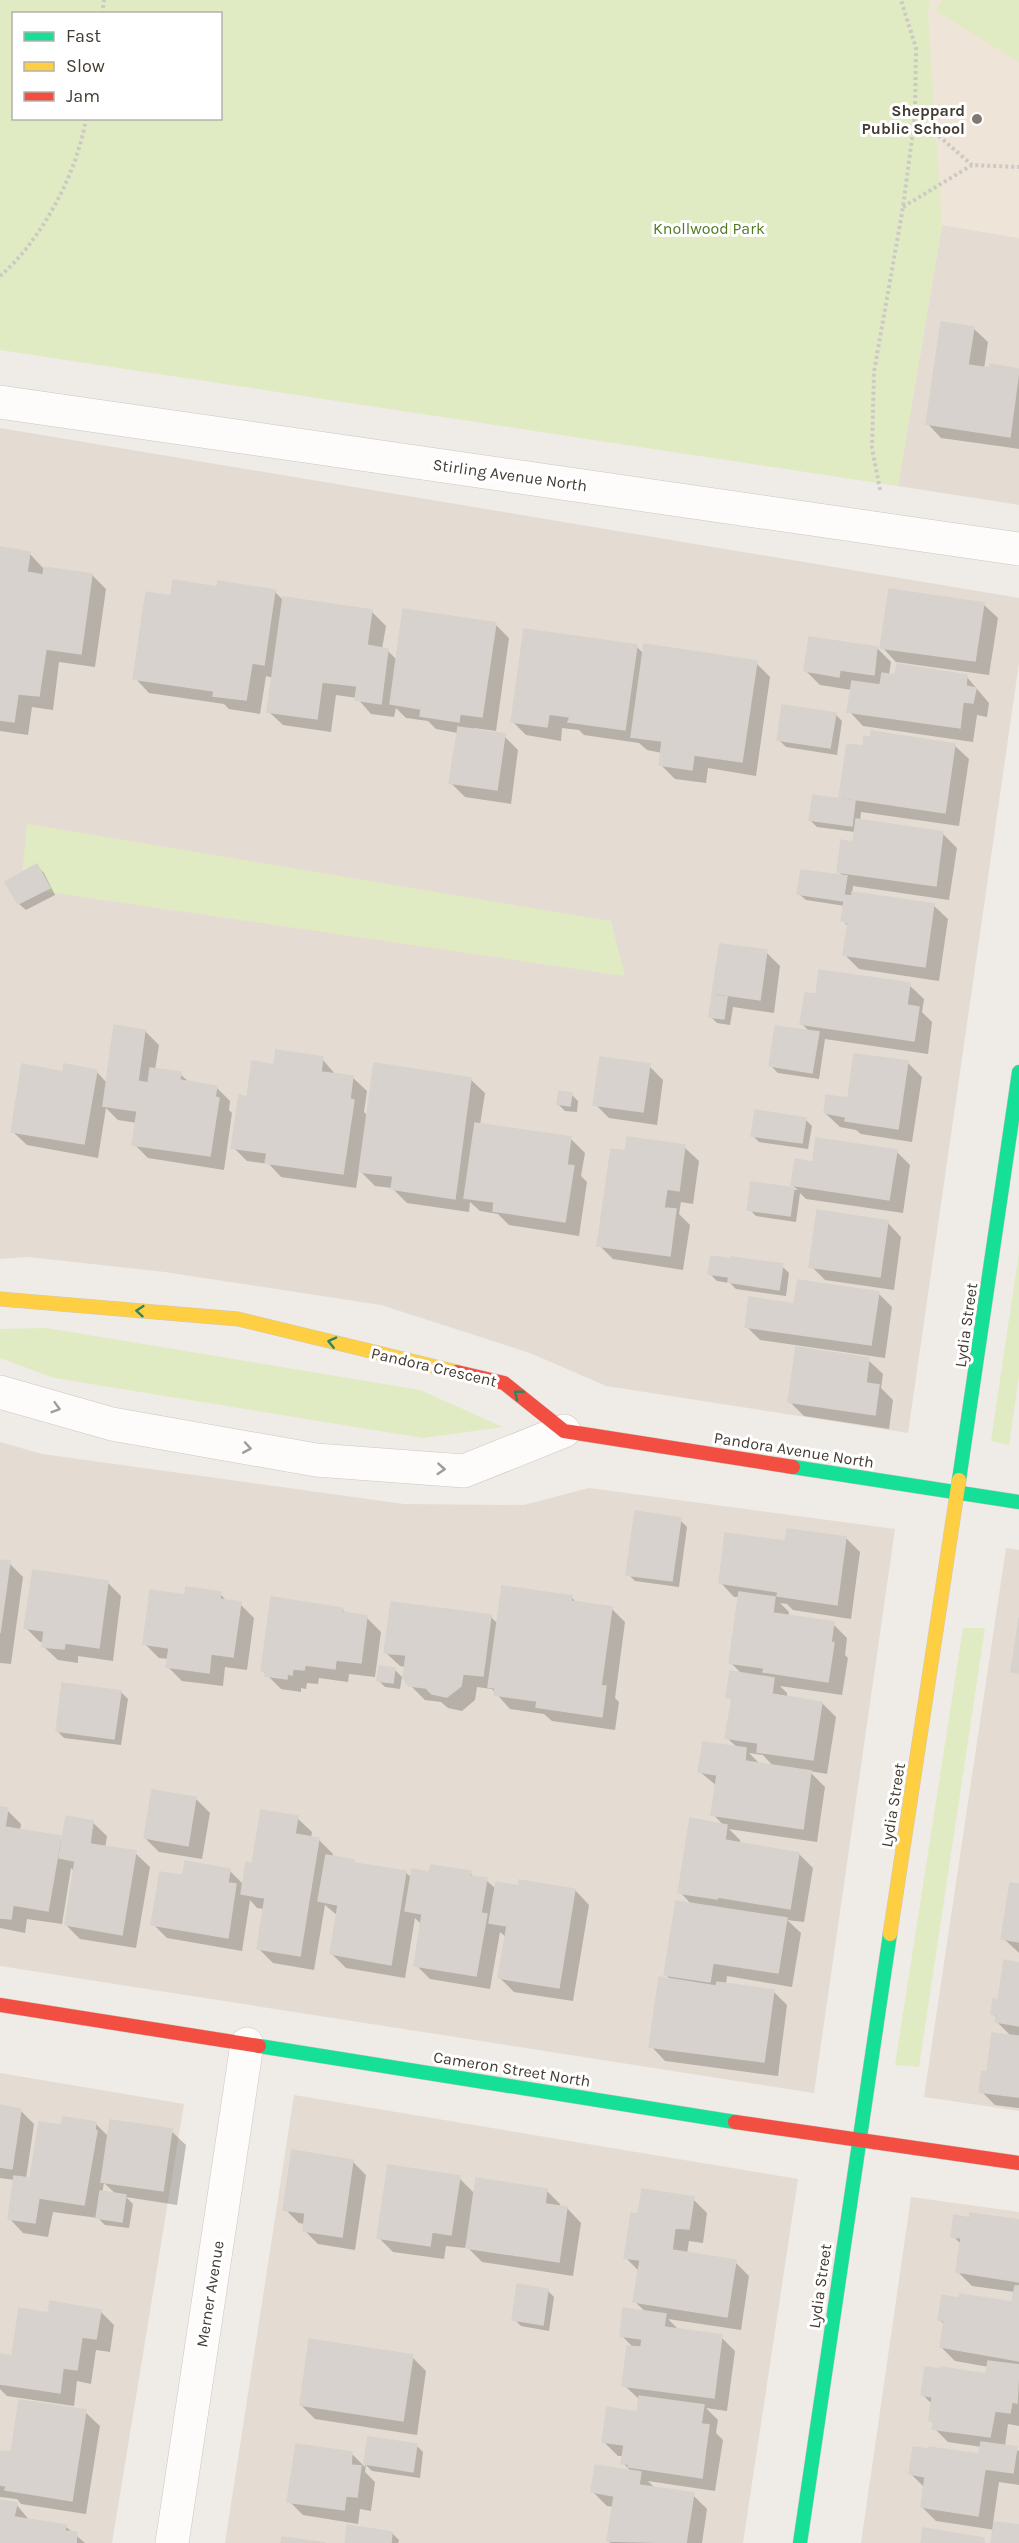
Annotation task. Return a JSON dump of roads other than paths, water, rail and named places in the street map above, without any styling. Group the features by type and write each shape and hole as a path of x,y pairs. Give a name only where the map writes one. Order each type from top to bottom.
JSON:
{"street":[{"name":"Stirling Avenue North","path":"0,402 1019,549"},
{"name":"Lydia Street","path":"800,2543 858,2140 958,1492 1019,1072"},
{"name":"Pandora Crescent","path":"0,1299 249,1322 504,1383 564,1431"},
{"path":"0,1392 112,1424 316,1460 464,1471 564,1431"},
{"name":"Pandora Avenue North","path":"564,1431 1019,1502"},
{"name":"Cameron Street North","path":"0,2006 1019,2163"},
{"name":"Merner Avenue","path":"172,2543 247,2044"}],"place":[{"name":"Sheppard Public School","path":"977,119"}],"park label":[{"name":"Knollwood Park","path":"709,228"}]}
